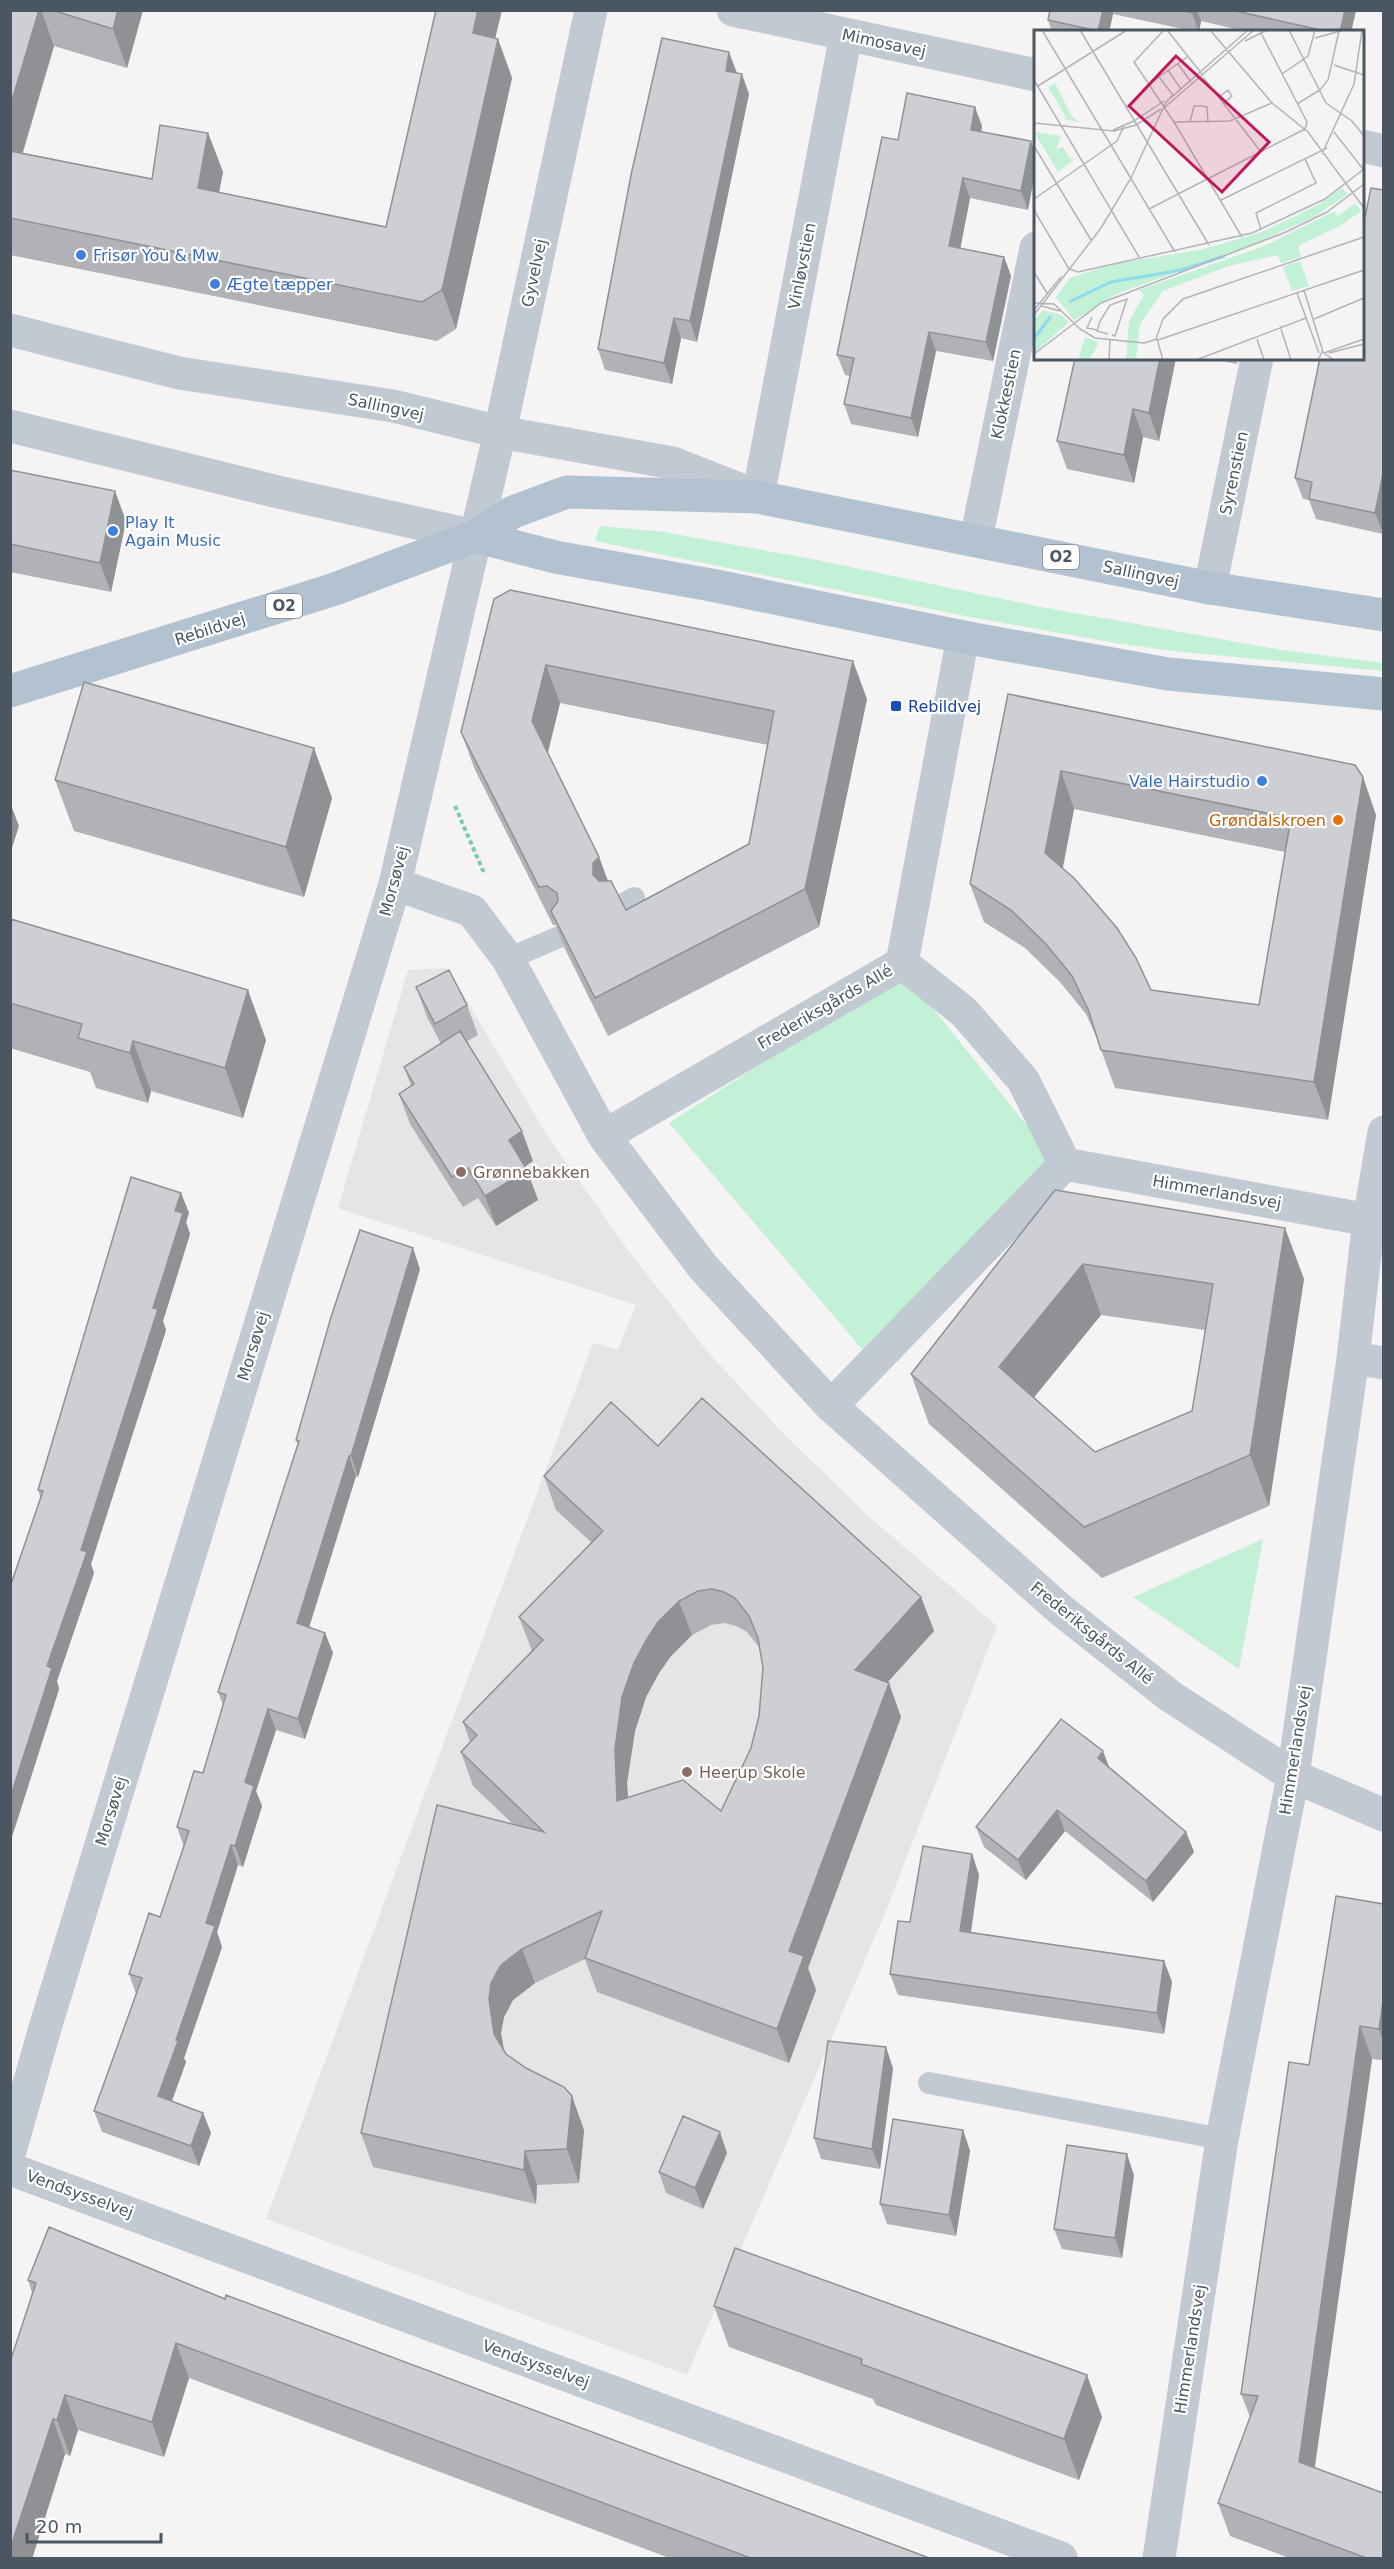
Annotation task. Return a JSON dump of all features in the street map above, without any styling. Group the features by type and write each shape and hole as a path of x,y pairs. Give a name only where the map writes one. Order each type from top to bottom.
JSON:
{"main road":[{"name":"Sallingvej","path":"475,536 513,512 567,492 758,496 1210,588 1383,615"},
{"path":"475,536 555,557 711,585 963,637 1168,674 1383,694"},
{"name":"Rebildvej","path":"10,691 335,589 475,536"}],"street":[{"name":"Gyvelvej","path":"475,536 500,432 591,10"},
{"name":"Mimosavej","path":"733,10 1034,75"},
{"name":"Vinløvstien","path":"758,496 846,35"},
{"path":"1364,146 1383,151"},
{"name":"Klokkestien","path":"976,539 1034,253"},
{"name":"Sallingvej","path":"10,330 179,373 393,406 500,432 673,464 758,496"},
{"name":"Syrenstien","path":"1210,588 1257,360"},
{"path":"10,426 278,492 475,536"},
{"name":"Morsøvej","path":"10,2151 52,2005 394,884 475,536"},
{"path":"902,963 963,637"},
{"name":"Frederiksgårds Allé","path":"394,884 472,911 508,959 604,1136 703,1267 831,1406 1062,1611 1170,1696 1293,1776 1383,1815"},
{"name":"Frederiksgårds Allé","path":"604,1136 902,963 964,1012 1023,1080 1065,1164"},
{"name":"Himmerlandsvej","path":"1159,2559 1222,2139 1293,1776 1368,1361 1375,1208 1383,1132"},
{"path":"831,1406 1065,1164"},
{"name":"Himmerlandsvej","path":"1065,1164 1375,1208"},
{"name":"Vendsysselvej","path":"10,2169 1061,2559"}],"lane":[{"path":"508,959 559,937"},
{"path":"929,2083 1222,2139"}],"path":[{"path":"417,788 452,799 487,879"}],"shaded area":[{"name":"Heerup Skole","path":"447,968 547,1135 627,1249 707,1351 780,1430 867,1515 997,1626 883,1918 687,2375 266,2219 593,1343 618,1350 636,1305 338,1208 408,970"}],"green space":[{"path":"600,526 664,532 817,560 1041,607 1282,650 1383,663 1383,671 1172,651 975,618 595,541"},
{"path":"904,972 1056,1162 862,1349 669,1123"},
{"path":"1263,1539 1239,1669 1133,1597"}],"building":[{"path":"10,10 39,10 10,107"},
{"path":"52,10 118,10 113,29"},
{"path":"436,10 478,10 473,33 498,39 442,290 422,302 10,218 10,151 152,179 160,125 208,133 198,188 386,227"},
{"path":"1050,10 1103,10 1098,30 1048,20"},
{"path":"1231,10 1345,10 1340,30 1321,30"},
{"path":"662,38 729,52 726,71 742,74 690,321 674,318 664,363 598,349 631,175"},
{"path":"907,93 975,107 971,130 1031,141 1021,191 963,178 949,246 1004,257 986,342 929,332 911,418 844,404 854,358 837,355 882,137 898,140"},
{"path":"1371,188 1383,190 1383,474 1375,513 1309,499 1312,482 1295,478 1320,360 1364,360 1364,221"},
{"path":"1075,360 1160,360 1149,413 1133,409 1124,455 1057,441"},
{"path":"10,470 115,491 100,563 10,544"},
{"path":"510,590 853,661 805,889 595,998 551,911 558,901 557,893 547,886 539,887 461,732 494,599","holes":["546,665 774,711 749,844 626,910 611,881 599,881 593,875 593,863 599,857 532,721"]},
{"path":"84,682 314,748 286,847 55,780"},
{"path":"1008,694 1355,765 1363,777 1314,1082 1101,1050 1088,1009 1072,976 1046,944 1011,910 970,884","holes":["1061,771 1291,818 1259,1005 1151,990 1136,958 1117,928 1074,878 1045,853"]},
{"path":"11,919 248,990 225,1068 133,1041 130,1053 78,1038 82,1024 10,1003"},
{"path":"449,970 467,1005 435,1024 416,987"},
{"path":"460,1031 522,1131 509,1140 527,1170 485,1196 468,1168 452,1177 399,1094 414,1084 404,1067"},
{"path":"131,1177 181,1193 175,1211 183,1213 153,1308 158,1309 81,1550 87,1552 47,1666 52,1668 10,1798 10,1587 43,1491 38,1490"},
{"path":"1055,1190 1285,1228 1250,1455 1084,1527 911,1374","holes":["1083,1264 1213,1284 1192,1411 1095,1452 999,1367"]},
{"path":"360,1230 413,1248 351,1456 349,1456 297,1623 325,1633 298,1719 268,1709 245,1782 254,1786 235,1846 231,1845 206,1923 215,1926 158,2096 203,2113 191,2146 94,2111 142,1978 129,1974 149,1913 160,1917 189,1831 177,1827 194,1771 203,1773 226,1695 218,1692 299,1441 296,1440 331,1317"},
{"path":"702,1398 921,1597 855,1670 889,1683 789,1951 804,1956 777,2029 585,1958 602,1911 522,1949 501,1965 491,1983 489,1999 494,2034 506,2054 526,2068 564,2087 572,2096 567,2149 525,2151 524,2170 361,2133 437,1805 544,1832 461,1752 477,1735 463,1722 543,1640 519,1617 603,1531 544,1476 611,1402 658,1446","holes":["712,1589 735,1598 749,1616 758,1638 763,1668 759,1716 751,1748 721,1811 683,1780 617,1801 615,1749 622,1697 634,1663 658,1622 679,1601 698,1591"]},
{"path":"1061,1719 1103,1751 1098,1758 1186,1832 1146,1881 1057,1810 1018,1860 976,1827"},
{"path":"923,1846 972,1854 960,1931 1164,1961 1157,2013 890,1974 898,1921 910,1922"},
{"path":"1336,1896 1383,1904 1383,2001 1379,2029 1360,2026 1299,2462 1383,2493 1383,2559 1369,2559 1218,2503 1258,2396 1241,2394 1289,2062 1309,2065"},
{"path":"828,2041 886,2047 872,2149 814,2138"},
{"path":"683,2116 720,2132 695,2188 659,2172"},
{"path":"893,2119 963,2130 949,2215 880,2204"},
{"path":"1067,2145 1127,2154 1115,2238 1054,2229"},
{"path":"49,2227 225,2299 226,2295 932,2559 753,2559 176,2343 152,2422 65,2395 57,2420 53,2419 10,2549 10,2362 36,2283 28,2280"},
{"path":"735,2248 1087,2375 1064,2439 861,2364 862,2359 714,2306"}],"place":[{"name":"Frisør You & Mw","path":"81,255"},
{"name":"Ægte tæpper","path":"215,284"},
{"name":"Play It Again Music","path":"113,531"},
{"name":"Rebildvej","path":"896,706"},
{"name":"Vale Hairstudio","path":"1262,781"},
{"name":"Grøndalskroen","path":"1338,820"},
{"name":"Grønnebakken","path":"461,1172"},
{"name":"Heerup Skole","path":"687,1772"}]}
